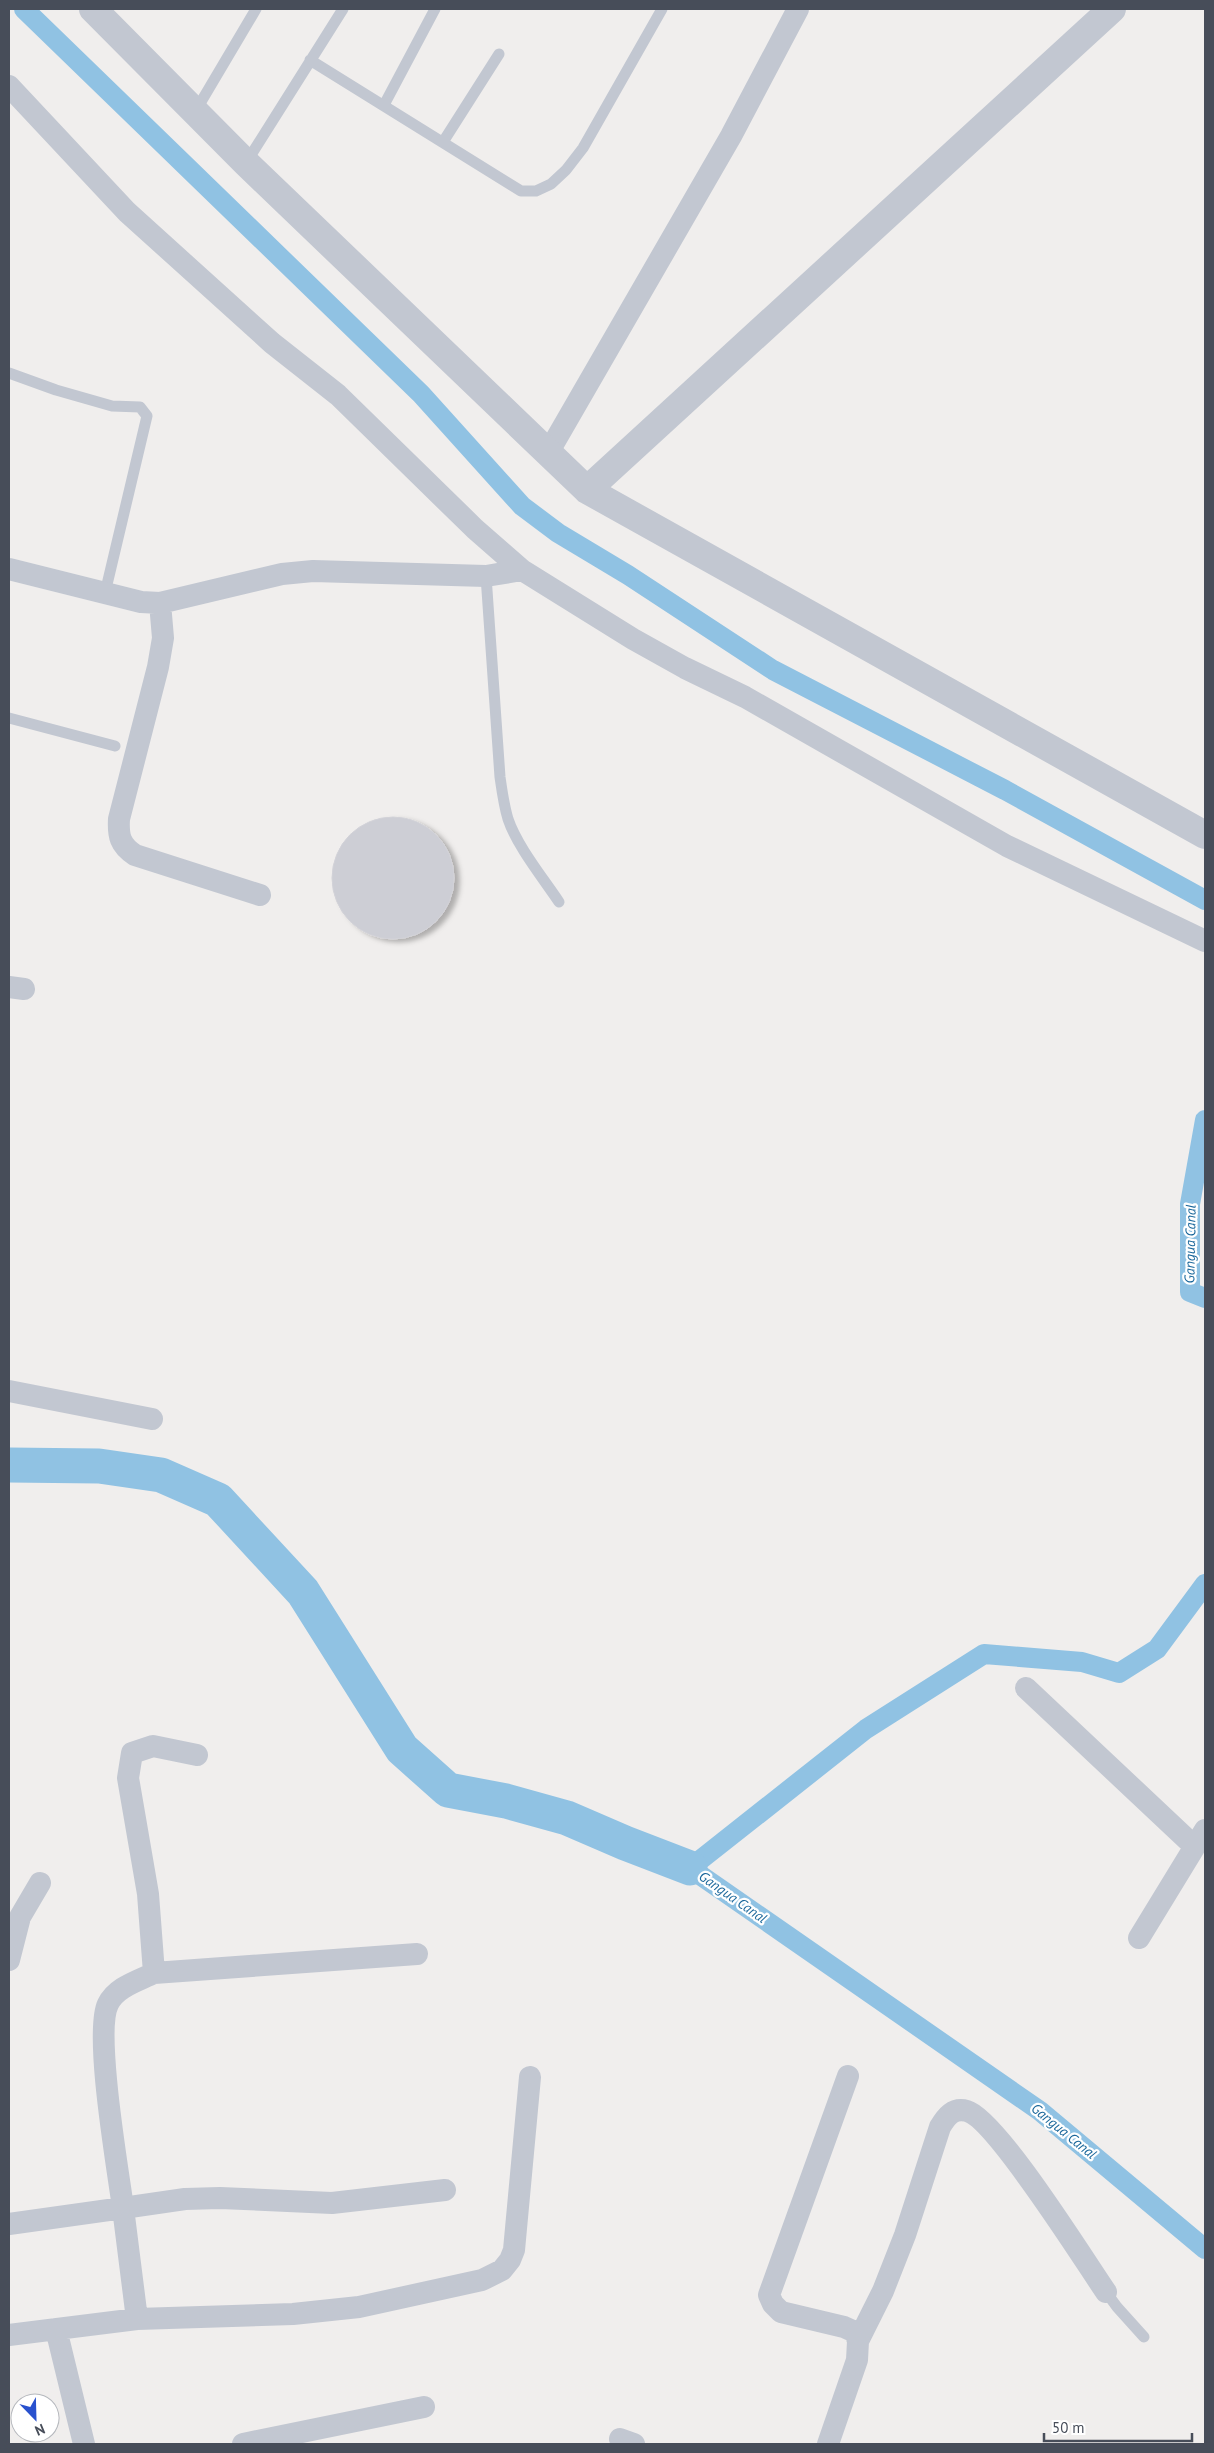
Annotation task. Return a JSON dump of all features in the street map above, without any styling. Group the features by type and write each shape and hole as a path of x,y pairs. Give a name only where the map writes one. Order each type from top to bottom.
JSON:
{"street":[{"path":"93,9 246,163 587,490 1205,835"},
{"path":"548,453 731,136 798,9"},
{"path":"587,490 1112,9"},
{"path":"9,86 127,212 272,343 338,394 475,529 522,570 633,640 685,668 746,697 1007,846 1205,941"},
{"path":"9,569 141,602 160,603 282,574 313,571 486,576 522,570"},
{"path":"160,603 163,638 158,667 119,819 118,834 121,842 135,855 260,894"},
{"path":"9,1391 152,1419"},
{"path":"1026,1688 1200,1838 1139,1938"},
{"path":"154,1973 148,1894 128,1778 132,1753 153,1746 197,1755"},
{"path":"9,1960 20,1917 40,1883"},
{"path":"137,2319 103,2051 104,2020 108,2005 117,1991 154,1973 417,1954"},
{"path":"828,2444 857,2360 858,2341 855,2332 844,2327 781,2312 772,2304 769,2296 848,2076"},
{"path":"9,2335 137,2319 293,2314 359,2307 482,2280 502,2270 510,2260 514,2250 530,2077"},
{"path":"858,2341 883,2291 898,2254 940,2127 946,2116 960,2110 969,2111 984,2122 1014,2158 1106,2292"},
{"path":"9,2224 185,2199 220,2198 332,2203 445,2190"},
{"path":"56,2329 84,2444"},
{"path":"243,2444 316,2437 424,2407"}],"lane":[{"path":"195,112 256,9"},
{"path":"246,163 343,9"},
{"path":"384,105 435,9"},
{"path":"310,60 521,191 536,192 551,184 566,170 582,148 662,9"},
{"path":"443,142 499,54"},
{"path":"9,373 56,390 112,406 140,407 147,416 105,593"},
{"path":"486,576 500,777 504,804 509,821 518,839 559,902"},
{"path":"9,718 115,746"},
{"path":"1106,2292 1144,2337"}],"building":[{"path":"393,817 405,818 416,822 427,827 436,835 444,844 449,855 453,866 453,890 449,901 444,912 436,921 427,929 416,934 405,938 393,939 381,938 370,934 359,929 350,921 342,912 337,901 333,890 332,878 333,866 337,855 342,844 350,835 359,827 370,822 381,818"}],"waterway":[{"path":"24,9 421,394 522,506 558,533 628,575 773,670 1005,790 1205,900"},
{"name":"Gangua Canal","path":"1205,1120 1190,1204 1190,1292 1205,1298"},
{"path":"9,1465 99,1466 161,1475 218,1500 303,1592 402,1749 448,1790 506,1801 567,1818 690,1868"},
{"name":"Gangua Canal","path":"1205,1584 1157,1649 1119,1673 1082,1662 984,1654 866,1729 690,1868 1040,2111 1205,2249"}]}
